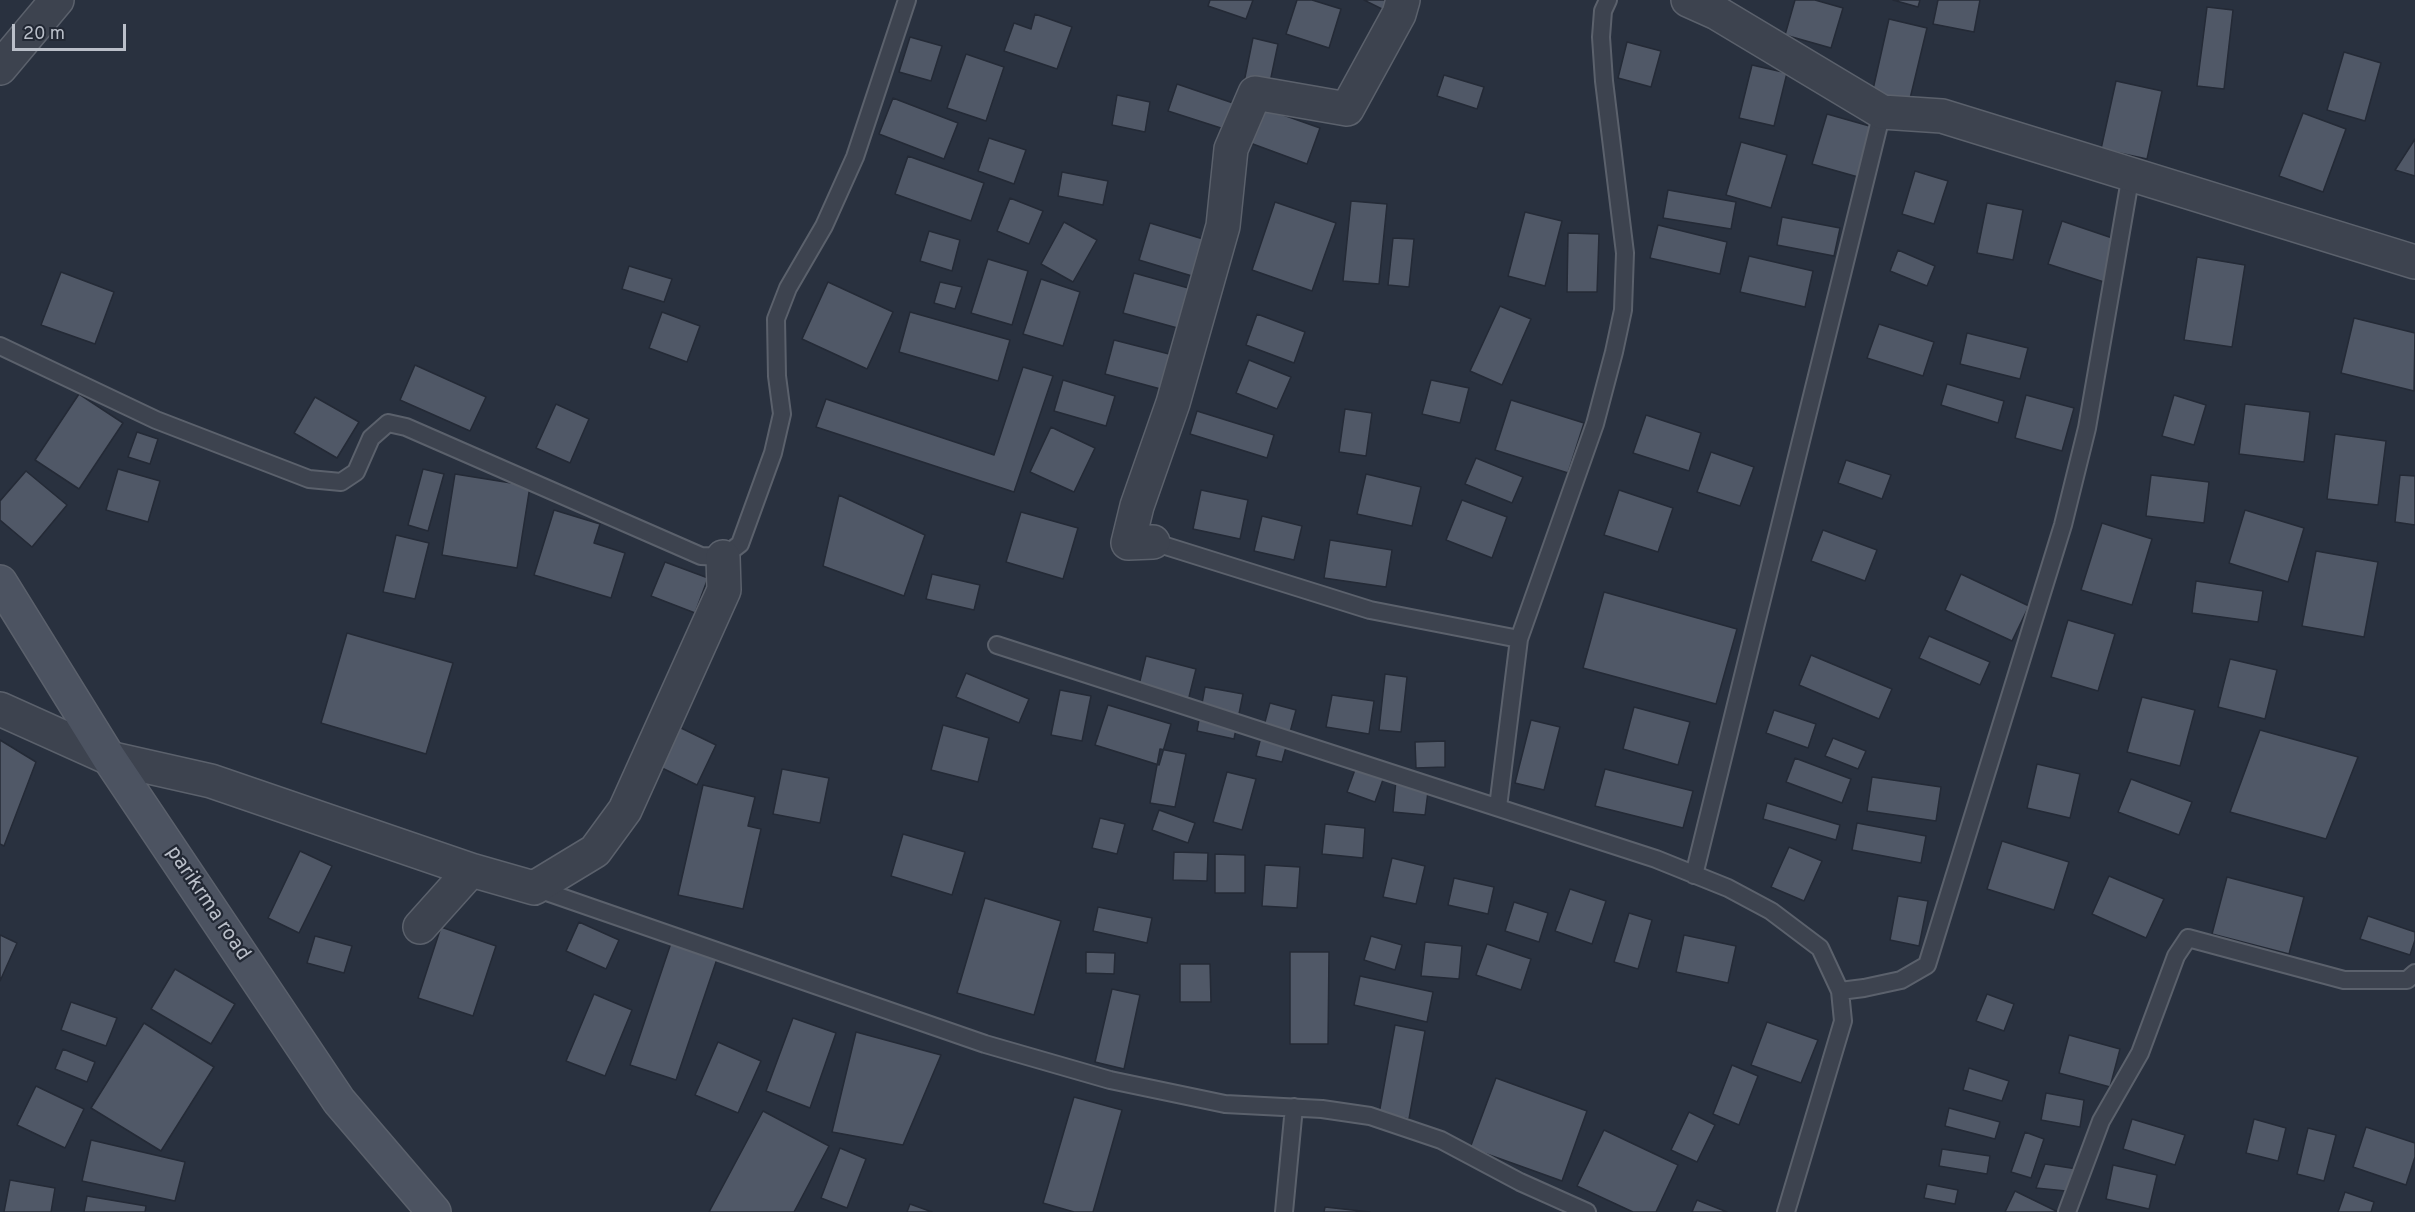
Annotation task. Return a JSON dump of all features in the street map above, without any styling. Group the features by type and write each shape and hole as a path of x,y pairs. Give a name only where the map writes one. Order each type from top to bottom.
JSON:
{"street":[{"path":"0,68 57,0"},
{"path":"1153,542 1128,543 1137,506 1173,403 1223,226 1231,148 1255,93 1347,109 1399,14 1402,0"},
{"path":"1688,0 1718,7 1882,112 1942,116 2415,262"},
{"path":"0,710 109,758 211,781 471,870 534,888 595,851 626,810 724,590 723,557"},
{"name":"parikrma road","path":"0,582 109,758 339,1101 434,1212"},
{"path":"420,927 471,870"}],"lane":[{"path":"0,346 156,420 309,479 340,482 356,472 371,438 388,423 406,427 701,556 723,557 740,544 773,453 782,414 777,376 776,319 788,288 824,226 855,157 907,0"},
{"path":"1498,807 1519,639 1595,424 1623,310 1625,253 1604,81 1601,36 1603,11 1608,0"},
{"path":"1694,875 1882,112"},
{"path":"1840,991 1901,980 1927,965 2063,525 2087,428 2131,174"},
{"path":"1153,542 1370,610 1519,639"},
{"path":"997,645 1656,859 1728,888 1771,911 1820,948 1840,991 1843,1021 1786,1212"},
{"path":"534,888 985,1044 1110,1080 1225,1104 1294,1107 1370,1116 1441,1140 1520,1182 1587,1212"},
{"path":"2067,1212 2101,1121 2140,1053 2176,956 2188,938 2344,980 2407,980 2415,973"},
{"path":"1284,1212 1294,1107"}],"building":[{"path":"1210,0 1253,0 1246,19 1208,6"},
{"path":"1297,0 1312,0 1341,9 1329,48 1286,34"},
{"path":"1364,0 1391,0 1386,11"},
{"path":"1795,0 1815,0 1843,8 1831,48 1785,35"},
{"path":"1893,0 1920,0 1918,7"},
{"path":"1938,0 1980,0 1974,32 1933,24"},
{"path":"2207,7 2233,10 2224,89 2197,86"},
{"path":"1035,14 1072,27 1057,69 1004,51 1014,23 1031,29"},
{"path":"1889,19 1927,28 1908,107 1871,98"},
{"path":"910,37 942,46 931,81 899,72"},
{"path":"1253,38 1278,44 1269,87 1244,82"},
{"path":"1627,42 1661,51 1651,87 1618,78"},
{"path":"2344,52 2381,63 2365,121 2327,110"},
{"path":"966,54 1004,67 986,121 947,108"},
{"path":"1752,65 1787,73 1774,126 1739,118"},
{"path":"1444,75 1484,87 1477,109 1437,96"},
{"path":"2116,81 2162,91 2147,159 2101,149"},
{"path":"1177,84 1233,103 1224,129 1168,111"},
{"path":"1117,95 1150,102 1145,132 1112,125"},
{"path":"893,98 958,123 944,159 879,134"},
{"path":"1255,105 1320,128 1307,164 1242,140"},
{"path":"2303,113 2346,129 2323,192 2279,176"},
{"path":"1827,114 1873,127 1858,177 1812,164"},
{"path":"989,138 1026,150 1014,184 978,171"},
{"path":"2415,139 2415,176 2395,170"},
{"path":"1741,142 1787,155 1771,208 1726,195"},
{"path":"908,156 984,183 971,221 895,194"},
{"path":"1915,171 1948,181 1934,224 1902,214"},
{"path":"1062,172 1108,181 1103,205 1058,196"},
{"path":"1668,190 1736,202 1731,229 1663,218"},
{"path":"1010,198 1043,211 1029,244 997,231"},
{"path":"1351,201 1387,204 1379,284 1343,281"},
{"path":"1275,202 1336,223 1312,291 1252,270"},
{"path":"1987,203 2023,210 2013,260 1977,253"},
{"path":"1525,212 1562,221 1545,286 1508,276"},
{"path":"1782,217 1840,228 1834,256 1777,245"},
{"path":"2062,221 2121,241 2107,283 2048,264"},
{"path":"1064,222 1097,240 1073,282 1041,264"},
{"path":"1150,223 1213,242 1202,279 1139,260"},
{"path":"1658,225 1727,242 1720,274 1650,258"},
{"path":"929,231 960,240 952,271 920,261"},
{"path":"1568,233 1599,234 1597,292 1567,292"},
{"path":"1393,238 1414,239 1409,287 1388,285"},
{"path":"1898,250 1935,266 1927,286 1890,271"},
{"path":"1749,256 1813,271 1805,307 1740,292"},
{"path":"2197,257 2245,265 2232,347 2184,340"},
{"path":"988,259 1028,271 1012,325 971,313"},
{"path":"629,266 672,279 664,302 622,289"},
{"path":"61,272 114,292 95,344 41,325"},
{"path":"1134,273 1192,289 1181,329 1123,313"},
{"path":"1041,279 1080,292 1063,346 1023,334"},
{"path":"828,282 893,312 867,369 802,339"},
{"path":"940,282 962,287 955,309 934,303"},
{"path":"1500,306 1531,319 1502,385 1470,371"},
{"path":"662,312 700,326 687,362 649,348"},
{"path":"910,312 1010,340 998,381 899,352"},
{"path":"1257,314 1305,332 1294,363 1246,345"},
{"path":"2354,318 2415,333 2414,391 2341,373"},
{"path":"1879,324 1934,342 1923,376 1867,358"},
{"path":"1967,333 2028,348 2020,379 1960,364"},
{"path":"1114,340 1177,356 1168,391 1105,374"},
{"path":"1249,360 1291,377 1277,409 1236,393"},
{"path":"415,365 486,397 470,431 400,400"},
{"path":"1023,367 1053,376 1014,492 816,427 826,399 994,455"},
{"path":"1063,380 1115,396 1106,426 1054,411"},
{"path":"1431,380 1469,388 1460,423 1422,414"},
{"path":"1947,384 2004,401 1998,423 1941,405"},
{"path":"79,394 123,423 79,489 35,460"},
{"path":"2026,395 2074,408 2062,451 2015,438"},
{"path":"2174,395 2206,405 2194,445 2162,436"},
{"path":"315,397 359,422 337,458 294,433"},
{"path":"1511,400 1584,423 1568,473 1495,450"},
{"path":"556,404 589,419 570,463 536,448"},
{"path":"2245,404 2310,412 2304,462 2239,454"},
{"path":"1345,409 1372,413 1366,456 1339,452"},
{"path":"1197,411 1274,435 1267,458 1190,434"},
{"path":"1646,415 1701,433 1689,471 1633,453"},
{"path":"1051,427 1095,448 1074,492 1030,472"},
{"path":"137,432 158,439 150,464 128,457"},
{"path":"2335,434 2386,441 2378,505 2327,499"},
{"path":"1711,452 1754,467 1740,506 1697,492"},
{"path":"1476,458 1523,477 1512,503 1465,484"},
{"path":"1846,460 1891,475 1882,499 1838,483"},
{"path":"118,469 160,481 148,522 106,510"},
{"path":"423,469 444,474 428,531 408,525"},
{"path":"26,471 67,505 32,547 0,520 0,501"},
{"path":"455,474 530,486 517,568 442,555"},
{"path":"1366,474 1421,487 1412,526 1357,514"},
{"path":"2151,475 2209,482 2204,523 2146,516"},
{"path":"2400,475 2415,476 2415,525 2395,522"},
{"path":"1201,490 1248,500 1240,539 1193,529"},
{"path":"1619,490 1673,508 1658,552 1604,535"},
{"path":"839,495 925,535 904,596 823,566"},
{"path":"1462,500 1507,517 1492,558 1446,540"},
{"path":"554,510 600,524 594,543 625,553 611,598 534,575"},
{"path":"2245,510 2304,528 2288,582 2229,563"},
{"path":"1021,512 1078,528 1063,579 1006,562"},
{"path":"1262,516 1302,526 1294,560 1254,551"},
{"path":"2102,523 2152,539 2132,605 2081,590"},
{"path":"1823,530 1877,550 1865,581 1811,561"},
{"path":"396,535 429,543 415,599 383,592"},
{"path":"1330,540 1392,550 1386,587 1324,578"},
{"path":"2316,551 2378,562 2364,637 2302,626"},
{"path":"665,562 708,578 695,613 651,596"},
{"path":"932,574 980,585 974,610 926,599"},
{"path":"1961,574 2029,606 2012,641 1945,610"},
{"path":"2196,581 2263,591 2258,622 2192,613"},
{"path":"1604,592 1737,629 1716,704 1583,668"},
{"path":"2068,620 2115,634 2098,691 2051,677"},
{"path":"347,633 453,663 426,754 321,723"},
{"path":"1929,636 1990,662 1980,685 1919,658"},
{"path":"1811,655 1892,689 1879,719 1799,685"},
{"path":"1146,656 1196,669 1187,705 1137,693"},
{"path":"2230,659 2277,670 2265,719 2218,707"},
{"path":"966,673 1029,699 1019,723 956,697"},
{"path":"1385,674 1407,677 1401,732 1379,730"},
{"path":"1205,687 1243,694 1234,739 1197,731"},
{"path":"1060,690 1091,696 1082,741 1051,735"},
{"path":"1332,695 1374,701 1369,734 1326,727"},
{"path":"2142,697 2195,710 2180,766 2127,752"},
{"path":"1270,703 1296,710 1282,762 1256,756"},
{"path":"1108,705 1171,724 1159,765 1095,745"},
{"path":"1634,707 1690,722 1678,765 1623,749"},
{"path":"1774,710 1816,724 1808,748 1766,733"},
{"path":"1531,720 1560,727 1544,790 1515,783"},
{"path":"943,725 989,738 978,782 931,770"},
{"path":"679,727 716,745 697,785 660,767"},
{"path":"2260,730 2358,757 2326,839 2230,812"},
{"path":"1833,738 1866,751 1858,769 1825,756"},
{"path":"0,740 36,762 4,846 0,844"},
{"path":"1445,741 1445,767 1416,768 1415,742"},
{"path":"1160,749 1186,754 1175,807 1150,803"},
{"path":"1795,758 1851,779 1842,803 1786,782"},
{"path":"1357,764 1385,774 1375,802 1347,792"},
{"path":"2037,764 2080,774 2070,818 2027,808"},
{"path":"782,769 829,778 820,823 773,814"},
{"path":"1605,769 1693,791 1683,828 1595,806"},
{"path":"1227,772 1256,779 1242,830 1213,822"},
{"path":"1872,777 1941,787 1936,821 1867,811"},
{"path":"2131,779 2192,802 2179,835 2118,812"},
{"path":"1396,780 1429,784 1425,815 1393,812"},
{"path":"703,785 755,797 748,826 761,829 743,909 678,895"},
{"path":"1767,803 1840,825 1836,840 1763,819"},
{"path":"1159,810 1195,823 1188,843 1152,830"},
{"path":"1100,818 1125,824 1117,854 1092,848"},
{"path":"1857,823 1926,836 1921,863 1852,850"},
{"path":"1325,824 1365,828 1363,858 1322,854"},
{"path":"903,834 965,852 952,895 891,876"},
{"path":"2002,841 2069,862 2054,910 1987,889"},
{"path":"1789,847 1822,861 1804,901 1771,887"},
{"path":"300,851 332,866 299,933 268,918"},
{"path":"1174,852 1208,853 1207,881 1173,880"},
{"path":"1215,854 1245,855 1245,893 1215,893"},
{"path":"1392,858 1425,866 1416,904 1383,897"},
{"path":"1265,865 1300,867 1297,908 1262,906"},
{"path":"2109,876 2164,899 2146,938 2092,914"},
{"path":"2227,877 2304,897 2289,954 2212,934"},
{"path":"1454,878 1494,887 1488,914 1448,905"},
{"path":"1570,889 1606,901 1592,944 1555,931"},
{"path":"1898,896 1928,901 1919,946 1890,940"},
{"path":"985,898 1061,921 1034,1015 957,993"},
{"path":"1514,902 1548,913 1539,942 1505,931"},
{"path":"1098,907 1152,918 1147,943 1093,931"},
{"path":"1629,913 1652,920 1638,969 1614,962"},
{"path":"2368,916 2415,932 2410,955 2360,939"},
{"path":"579,922 619,940 606,969 566,951"},
{"path":"441,927 496,946 473,1016 418,998"},
{"path":"0,935 17,943 0,981"},
{"path":"1684,935 1736,946 1728,983 1676,972"},
{"path":"315,936 352,946 344,973 307,963"},
{"path":"1371,936 1402,945 1395,970 1364,960"},
{"path":"1425,942 1462,946 1459,979 1421,976"},
{"path":"671,943 717,959 676,1080 630,1065"},
{"path":"1487,944 1531,959 1521,990 1476,975"},
{"path":"1086,952 1115,953 1114,974 1086,973"},
{"path":"1290,952 1329,952 1328,1044 1290,1044"},
{"path":"1180,964 1210,964 1211,1002 1180,1002"},
{"path":"175,969 235,1004 211,1044 151,1009"},
{"path":"1360,976 1433,992 1427,1022 1354,1005"},
{"path":"1112,989 1140,995 1124,1069 1095,1062"},
{"path":"594,994 632,1010 605,1076 566,1061"},
{"path":"1987,994 2014,1004 2004,1031 1976,1021"},
{"path":"71,1002 117,1018 106,1046 61,1030"},
{"path":"793,1018 836,1033 810,1108 766,1091"},
{"path":"1767,1022 1818,1040 1801,1083 1751,1065"},
{"path":"144,1023 214,1067 161,1151 91,1108"},
{"path":"1395,1025 1425,1031 1409,1119 1379,1114"},
{"path":"856,1032 941,1055 903,1145 832,1132"},
{"path":"2069,1035 2120,1049 2110,1087 2059,1073"},
{"path":"718,1042 761,1061 738,1113 695,1095"},
{"path":"63,1049 95,1062 87,1082 55,1069"},
{"path":"1732,1065 1758,1076 1739,1125 1713,1114"},
{"path":"1969,1068 2009,1081 2002,1101 1963,1090"},
{"path":"1496,1078 1587,1111 1562,1181 1470,1148"},
{"path":"36,1086 84,1109 65,1148 17,1125"},
{"path":"2046,1093 2084,1100 2080,1127 2041,1120"},
{"path":"1074,1097 1122,1110 1093,1212 1074,1212 1043,1203"},
{"path":"1949,1108 2000,1122 1995,1139 1945,1126"},
{"path":"763,1111 829,1146 794,1212 709,1212"},
{"path":"1689,1112 1715,1125 1697,1162 1671,1150"},
{"path":"2132,1119 2185,1135 2175,1165 2123,1149"},
{"path":"2254,1119 2286,1128 2278,1161 2246,1153"},
{"path":"2366,1127 2415,1143 2415,1157 2406,1185 2353,1167"},
{"path":"2308,1128 2336,1135 2324,1181 2297,1174"},
{"path":"1604,1130 1678,1165 1656,1212 1633,1212 1577,1186"},
{"path":"2025,1132 2044,1139 2031,1178 2011,1172"},
{"path":"91,1140 185,1162 175,1201 82,1181"},
{"path":"840,1148 866,1159 847,1208 821,1198"},
{"path":"1942,1149 1990,1156 1987,1174 1939,1166"},
{"path":"2045,1164 2077,1169 2066,1191 2036,1188"},
{"path":"2113,1165 2157,1175 2149,1209 2106,1199"},
{"path":"10,1180 55,1188 51,1212 4,1212"},
{"path":"1927,1184 1958,1190 1955,1204 1924,1198"},
{"path":"2015,1191 2058,1212 2005,1212"},
{"path":"2345,1192 2374,1202 2371,1212 2338,1212"},
{"path":"87,1196 146,1206 145,1212 84,1212"},
{"path":"1697,1200 1727,1212 1692,1212"},
{"path":"910,1204 932,1212 907,1212"},
{"path":"1325,1207 1370,1212 1324,1212"}]}
